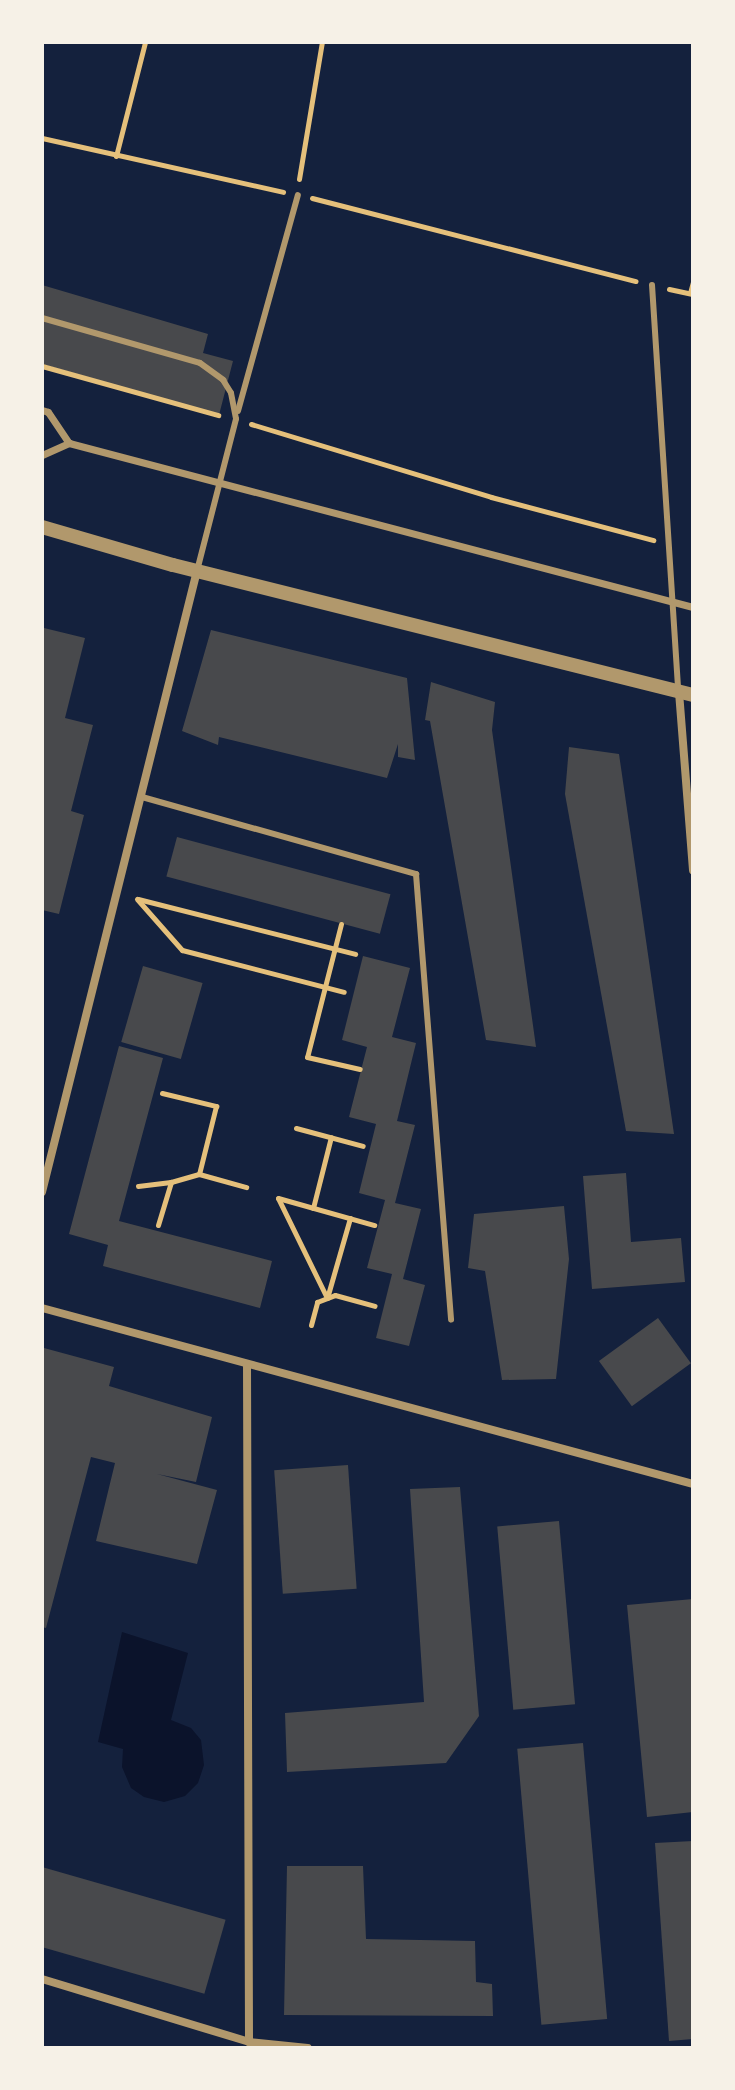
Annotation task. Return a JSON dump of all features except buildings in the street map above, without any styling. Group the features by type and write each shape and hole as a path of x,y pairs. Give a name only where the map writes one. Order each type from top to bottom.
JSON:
{"street":[{"path":"42,410 48,412 69,443"},
{"path":"42,455 69,443 220,486 693,607"},
{"path":"42,527 197,571 686,694 693,870"},
{"path":"42,1192 197,571"},
{"path":"42,1308 693,1484"},
{"path":"247,1364 249,2042"},
{"path":"42,1979 249,2042 308,2048"}],"lane":[{"path":"197,571 298,195"},
{"path":"652,285 674,603 686,694"},
{"path":"42,318 200,363 223,380 231,393 236,419"},
{"path":"142,797 416,874 451,1320"}],"path":[{"path":"116,156 145,42"},
{"path":"298,195 322,42"},
{"path":"42,138 298,195 692,294 693,282"},
{"path":"42,366 236,419 491,497 670,544"},
{"path":"344,992 182,950 137,899 355,954"},
{"path":"341,924 307,1057 360,1069"},
{"path":"162,1093 216,1106 199,1174"},
{"path":"296,1128 363,1146"},
{"path":"313,1208 331,1137"},
{"path":"138,1186 171,1182 199,1174 246,1187"},
{"path":"158,1225 171,1182"},
{"path":"327,1298 278,1198 374,1225"},
{"path":"327,1298 350,1218"},
{"path":"311,1325 317,1302 335,1295 375,1306"}],"water":[{"path":"122,1632 188,1653 171,1720 191,1728 201,1740 204,1765 198,1783 185,1796 164,1802 144,1797 131,1788 122,1767 123,1749 98,1742"}]}
